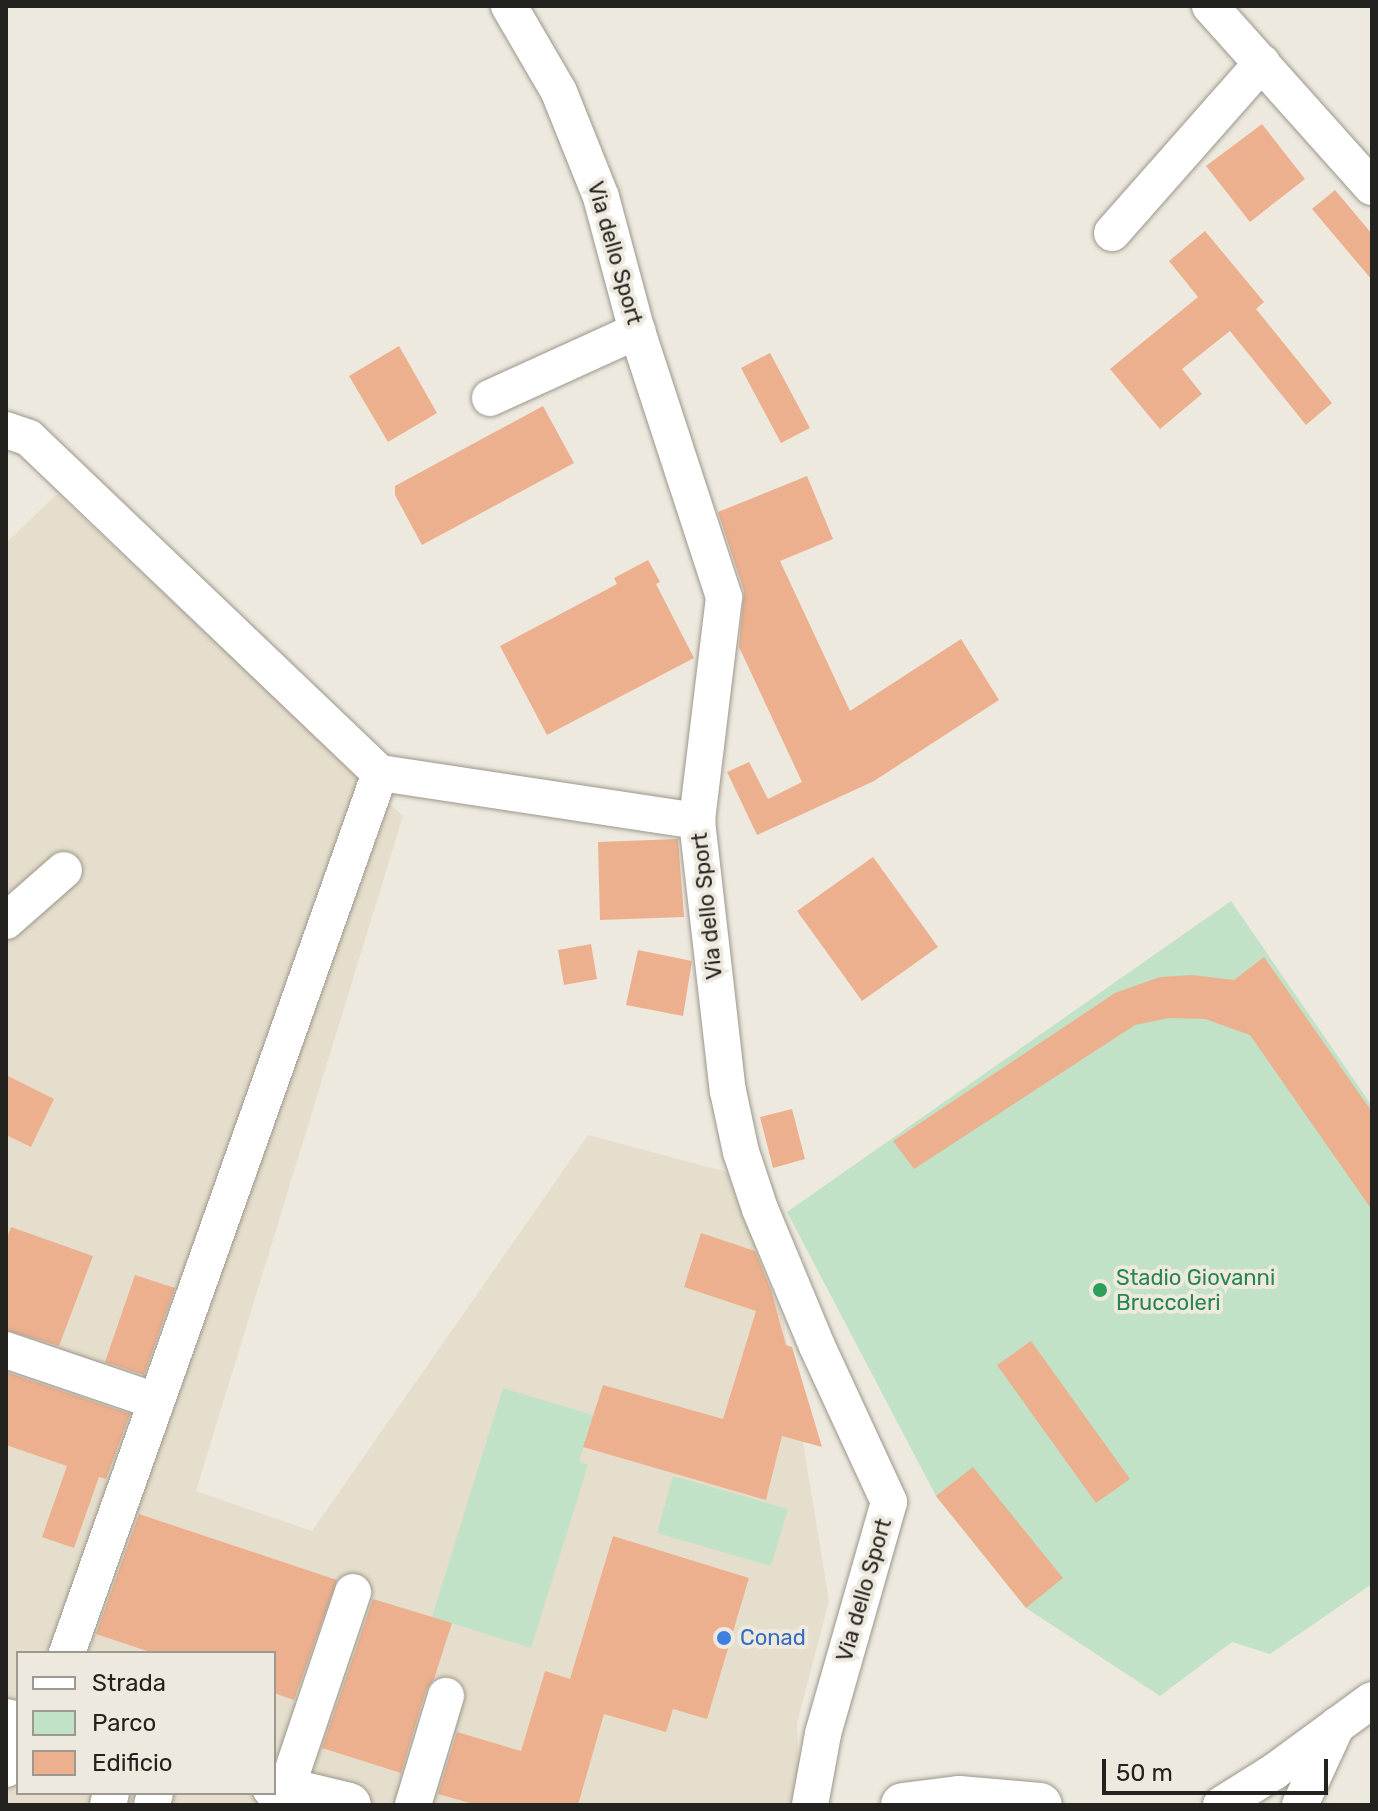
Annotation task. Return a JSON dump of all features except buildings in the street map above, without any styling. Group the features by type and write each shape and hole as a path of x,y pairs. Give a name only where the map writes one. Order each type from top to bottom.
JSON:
{"main road":[{"path":"280,1788 349,1805"},
{"path":"903,1805 959,1798 1031,1804"}],"street":[{"name":"Via dello Sport","path":"509,6 559,92 601,197 637,331 724,597 697,821 728,1091 741,1152 760,1209 889,1502 823,1734 810,1805"},
{"path":"1210,6 1372,187"},
{"path":"1112,233 1262,63"},
{"path":"490,398 637,331"},
{"path":"6,430 29,438 380,773 697,821"},
{"path":"68,1651 380,773"},
{"path":"6,921 64,870"},
{"path":"6,1350 156,1401"},
{"path":"280,1788 353,1592"},
{"path":"413,1805 446,1696"},
{"path":"1221,1805 1270,1788 1338,1723 1372,1700"},
{"path":"1317,1795 1338,1723"},
{"path":"6,1769 16,1732"}],"shaded area":[{"path":"57,494 403,816 196,1491 312,1531 588,1135 727,1172 783,1319 829,1601 797,1723 801,1805 6,1805 6,543"}],"green space":[{"name":"Stadio Giovanni Bruccoleri","path":"1231,901 1372,1106 1372,1584 1270,1654 1232,1642 1160,1696 1026,1608 936,1496 787,1212"},
{"path":"503,1388 593,1415 579,1461 588,1465 531,1648 432,1617"},
{"path":"673,1476 788,1509 771,1566 657,1533"}],"place":[{"name":"Stadio Giovanni Bruccoleri","path":"1100,1290"},
{"name":"Conad","path":"724,1638"}]}
